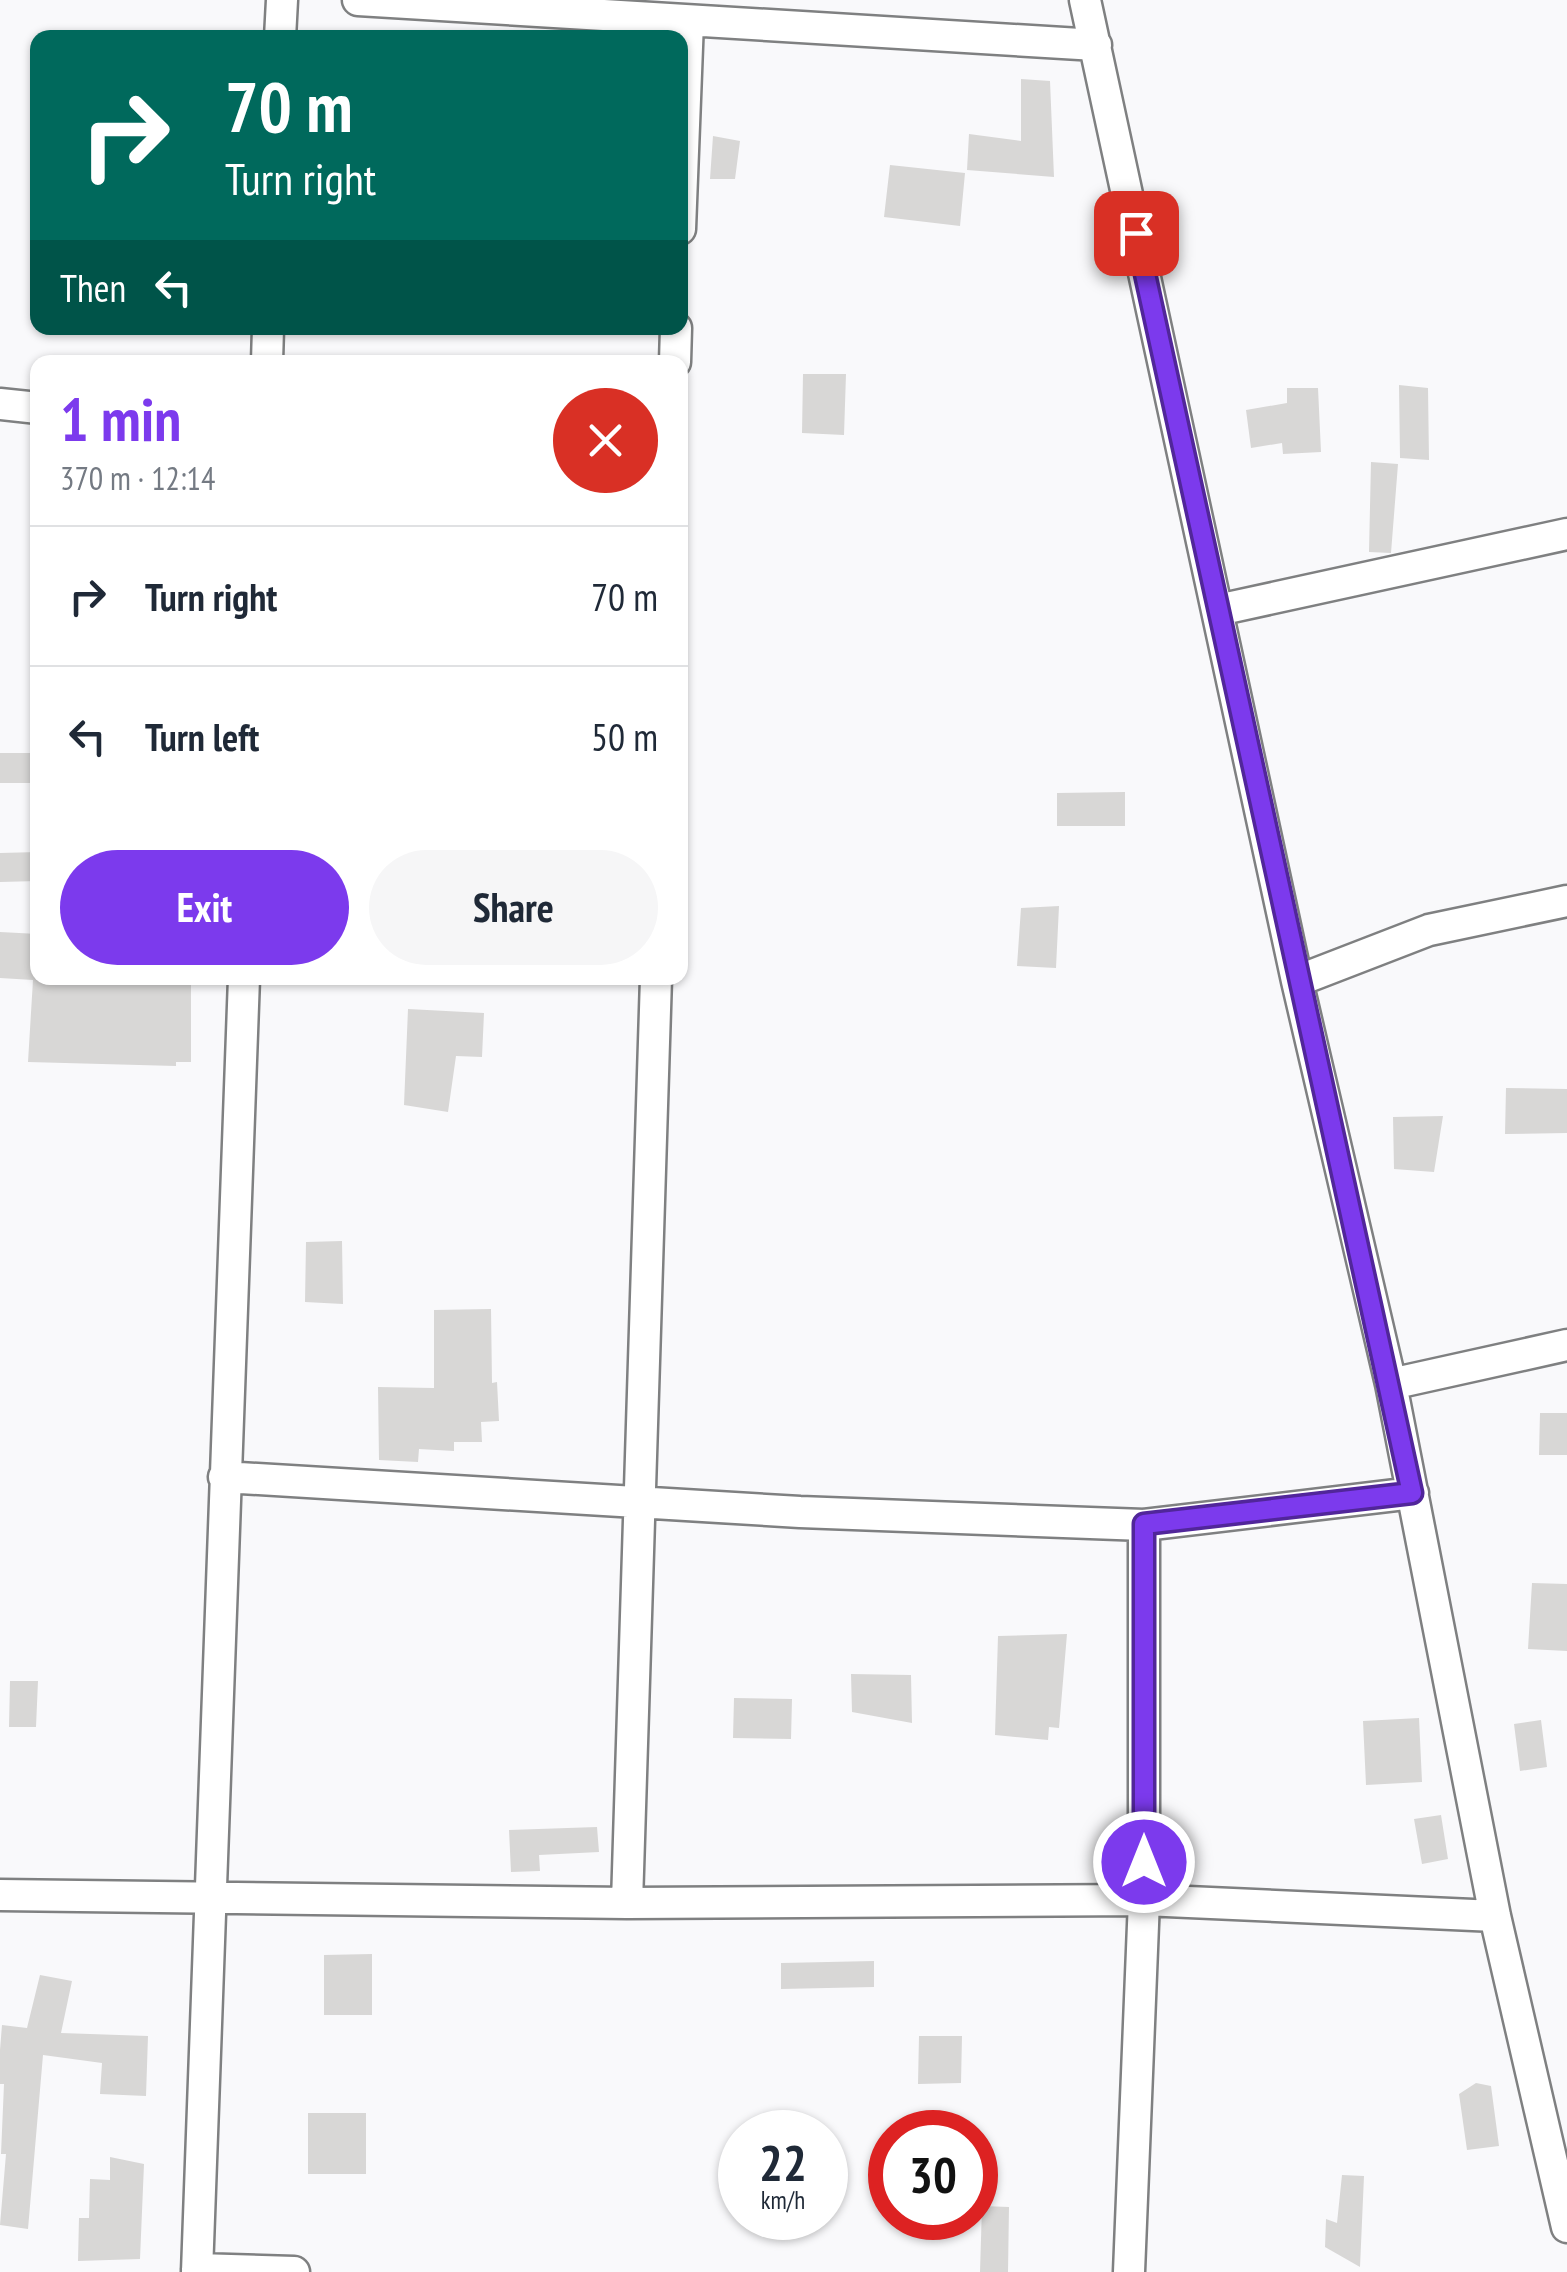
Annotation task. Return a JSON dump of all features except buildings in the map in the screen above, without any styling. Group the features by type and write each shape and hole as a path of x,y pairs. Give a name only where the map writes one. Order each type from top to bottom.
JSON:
{"street":[{"path":"280,30 282,0"},
{"path":"358,0 1096,45"},
{"path":"1086,0 1298,982 1391,1384 1496,1916 1567,2227"},
{"path":"688,20 688,30"},
{"path":"0,404 30,407"},
{"path":"1218,610 1567,534"},
{"path":"1298,982 1429,930 1567,901"},
{"path":"244,985 197,2270 294,2272"},
{"path":"627,1903 656,985"},
{"path":"1391,1384 1567,1345"},
{"path":"224,1476 640,1503 1144,1524 1412,1493"},
{"path":"1129,2272 1144,1900 1144,1524"},
{"path":"0,1895 627,1903 1144,1900 1496,1916"}],"route":[{"path":"1136,233 1412,1493 1144,1524 1144,1862"}]}
